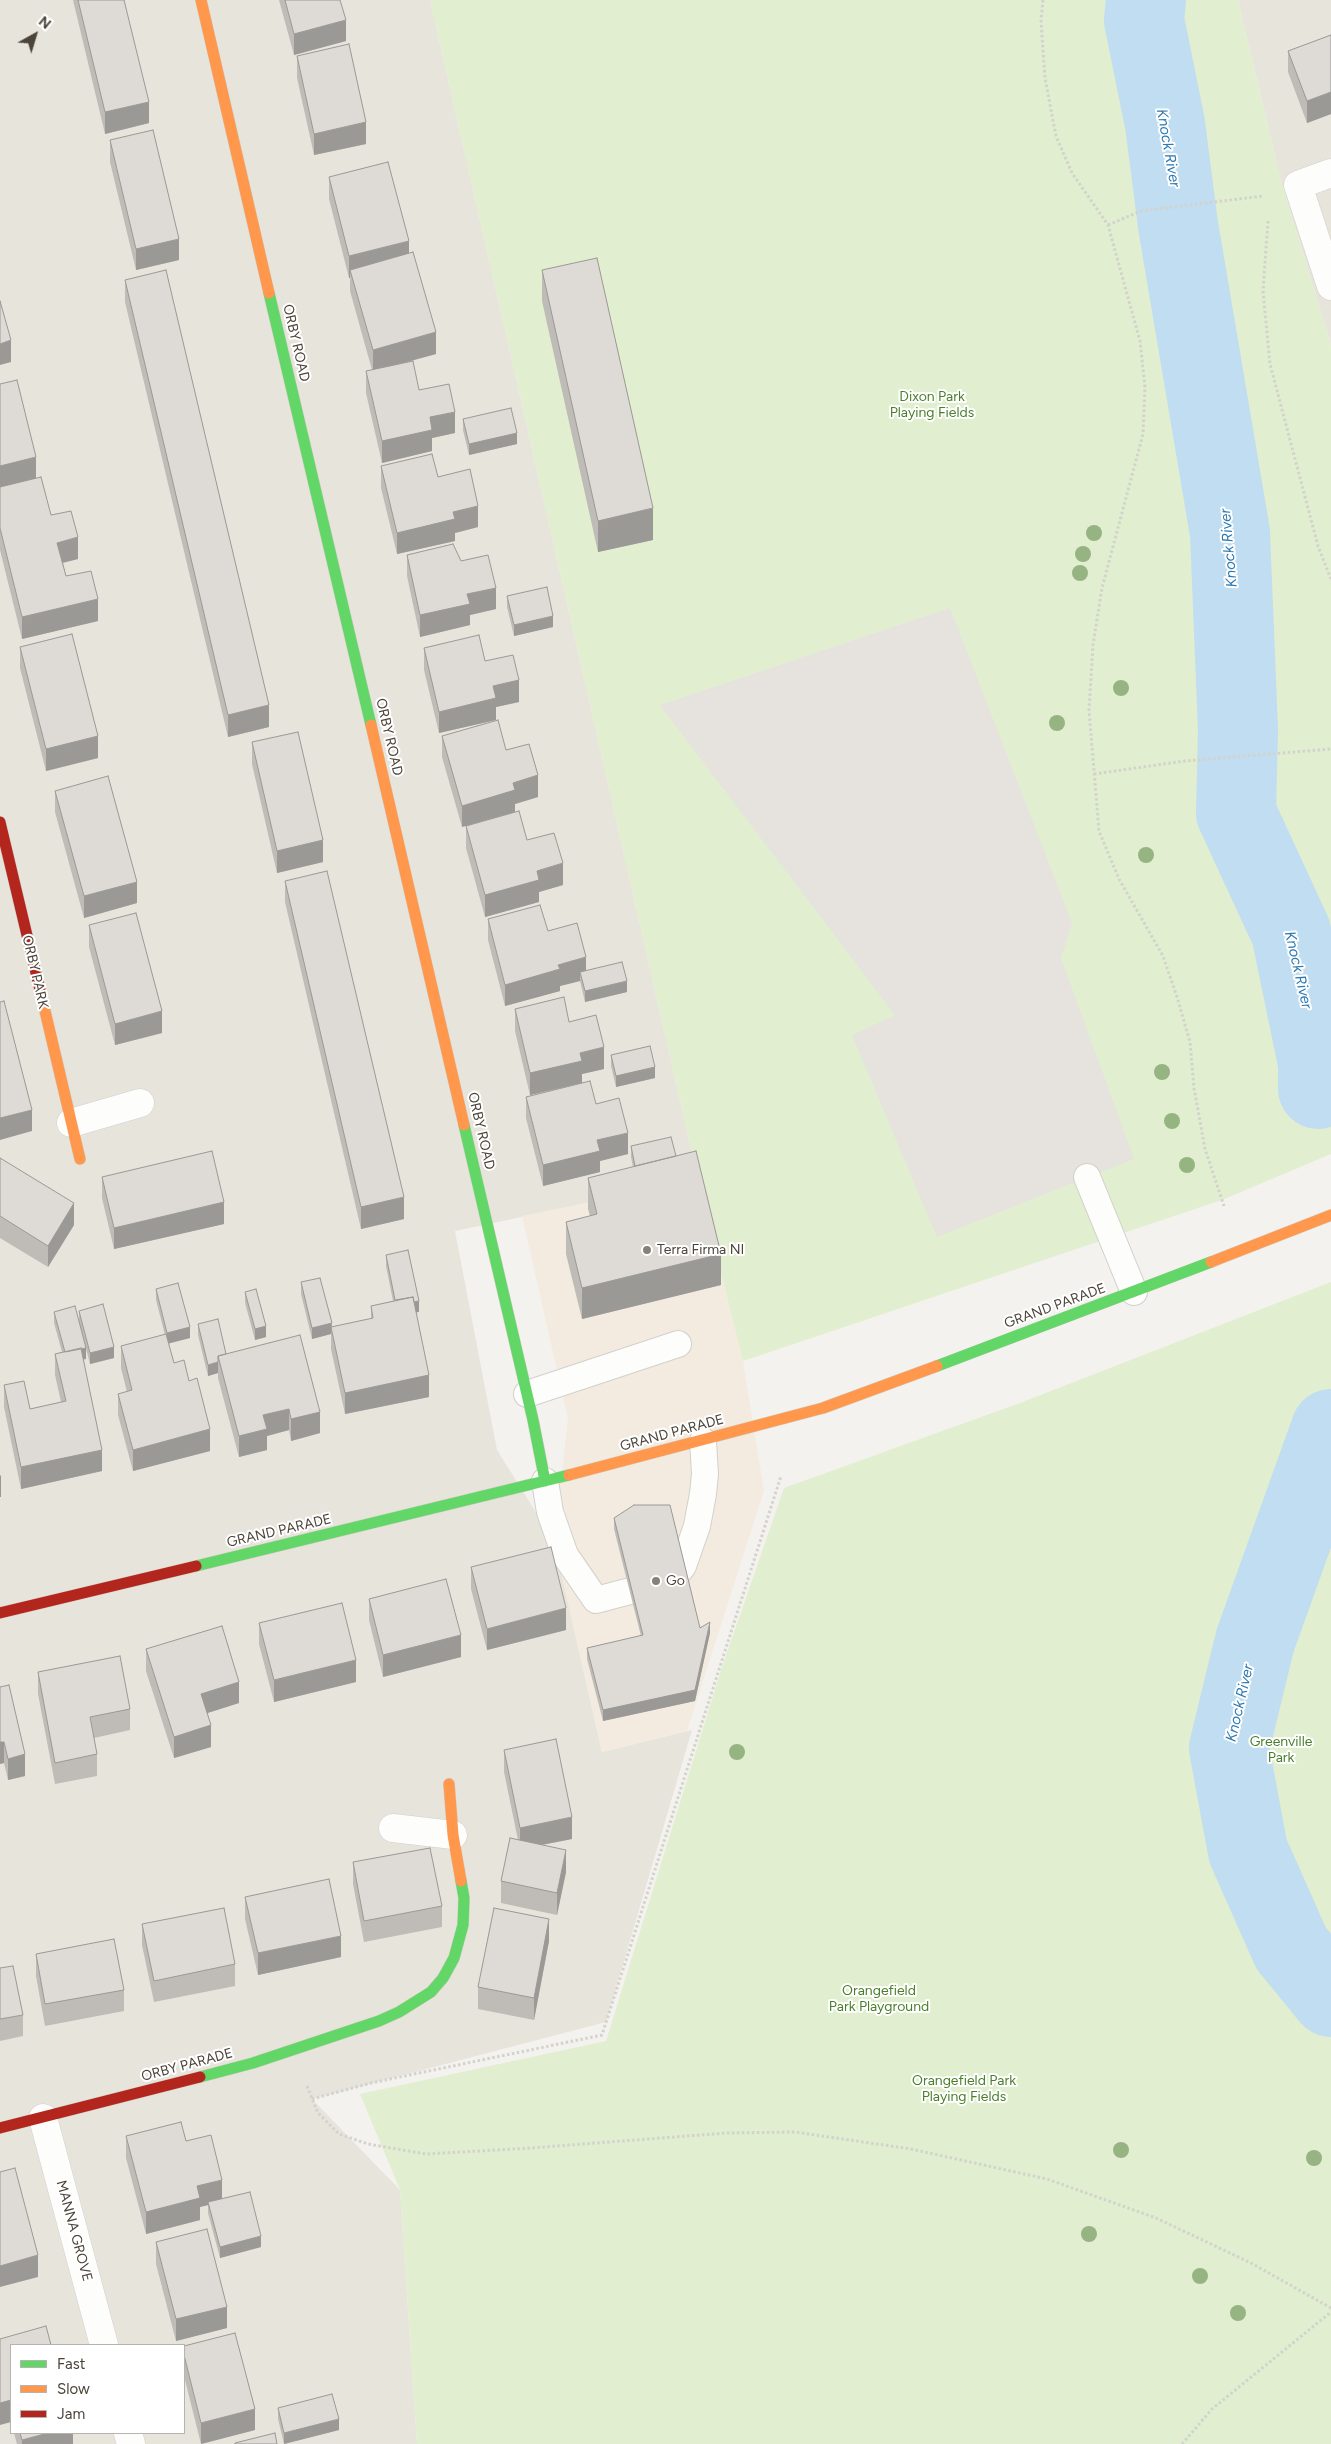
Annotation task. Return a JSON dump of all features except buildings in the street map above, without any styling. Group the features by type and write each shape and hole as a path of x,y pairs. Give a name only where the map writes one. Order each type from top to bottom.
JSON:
{"street":[{"name":"ORBY ROAD","path":"201,0 546,1481"},
{"path":"1331,173 1298,185 1331,286"},
{"name":"ORBY PARK","path":"0,822 80,1160"},
{"path":"71,1123 140,1103"},
{"name":"GRAND PARADE","path":"0,1613 546,1481 823,1408 1134,1292 1331,1215"},
{"name":"ORBY PARADE","path":"0,2128 252,2063 294,2050 379,2021 399,2012 431,1992 443,1978 454,1958 463,1925 464,1898 453,1834 448,1784"},
{"path":"394,1828 453,1834"},
{"name":"MANNA GROVE","path":"43,2118 104,2344"}],"lane":[{"path":"1087,1177 1134,1292"},
{"path":"527,1394 678,1344"},
{"path":"546,1481 550,1512 565,1555 596,1600 672,1580 683,1566 697,1526 703,1494 705,1474 703,1441"}],"path":[{"path":"1043,0 1041,21 1045,78 1056,136 1072,173 1108,225 1140,341 1145,387 1143,434 1102,588 1093,645 1089,710 1099,831 1119,879 1163,956 1177,997 1190,1042 1194,1088 1205,1149 1224,1206"},
{"path":"1108,225 1141,210 1270,195 1298,185"},
{"path":"1270,195 1263,290 1270,364 1318,546 1331,579"},
{"path":"1094,774 1185,762 1331,749"},
{"path":"312,2099 372,2083 602,2035 781,1476"},
{"path":"294,2050 318,2113 339,2134 368,2144 426,2154 531,2148 726,2132 795,2132 911,2149 1047,2179 1156,2218 1251,2263 1331,2308"},
{"path":"1182,2444 1212,2409 1263,2365 1331,2312"}],"shaded area":[{"path":"0,0 430,0 698,1180 455,1231 497,1450 554,1541 602,1752 692,1730 606,2022 312,2099 400,2190 417,2444 0,2444"},
{"path":"1238,0 1331,0 1331,345 1281,181"},
{"path":"950,608 1072,923 1061,958 1134,1159 937,1237 852,1035 895,1015 660,705"},
{"path":"698,1180 743,1361 764,1491 687,1731 602,1752 554,1541 568,1419 522,1216"}],"green space":[{"name":"Dixon Park Playing Fields","path":"430,0 1238,0 1281,181 1331,345 1331,1154 1222,1200 743,1361 698,1180"},
{"name":"Orangefield Park Playing Fields","path":"1331,1282 1331,2444 417,2444 400,2190 360,2094 606,2041 722,1667 784,1488 1020,1403"}],"waterway":[{"name":"Knock River","path":"1146,0 1144,20 1165,124 1178,225 1230,533 1238,730 1236,813 1291,932 1318,1063 1318,1089"},
{"name":"Knock River","path":"1331,1429 1255,1641 1229,1748 1248,1851 1291,1948 1331,1997"}],"traffic: fast":[{"path":"269,293 371,725"},
{"path":"464,1125 533,1420 545,1481"},
{"path":"937,1366 1211,1262"},
{"path":"196,1566 569,1475"},
{"path":"200,2077 253,2063 379,2021 399,2012 431,1992 443,1978 454,1958 463,1925 464,1898 461,1881"}],"traffic: slow":[{"path":"201,0 269,293"},
{"path":"371,725 464,1125"},
{"path":"41,994 80,1159"},
{"path":"1211,1262 1331,1215"},
{"path":"569,1475 823,1408 937,1366"},
{"path":"449,1784 453,1835 461,1881"}],"traffic: jam":[{"path":"0,822 41,994"},
{"path":"0,1613 196,1566"},
{"path":"0,2128 200,2077"}],"place":[{"name":"Terra Firma NI","path":"647,1250"},
{"name":"Go","path":"656,1581"}],"park label":[{"name":"Greenville Park","path":"1281,1750"},
{"name":"Orangefield Park Playground","path":"879,1999"}]}
